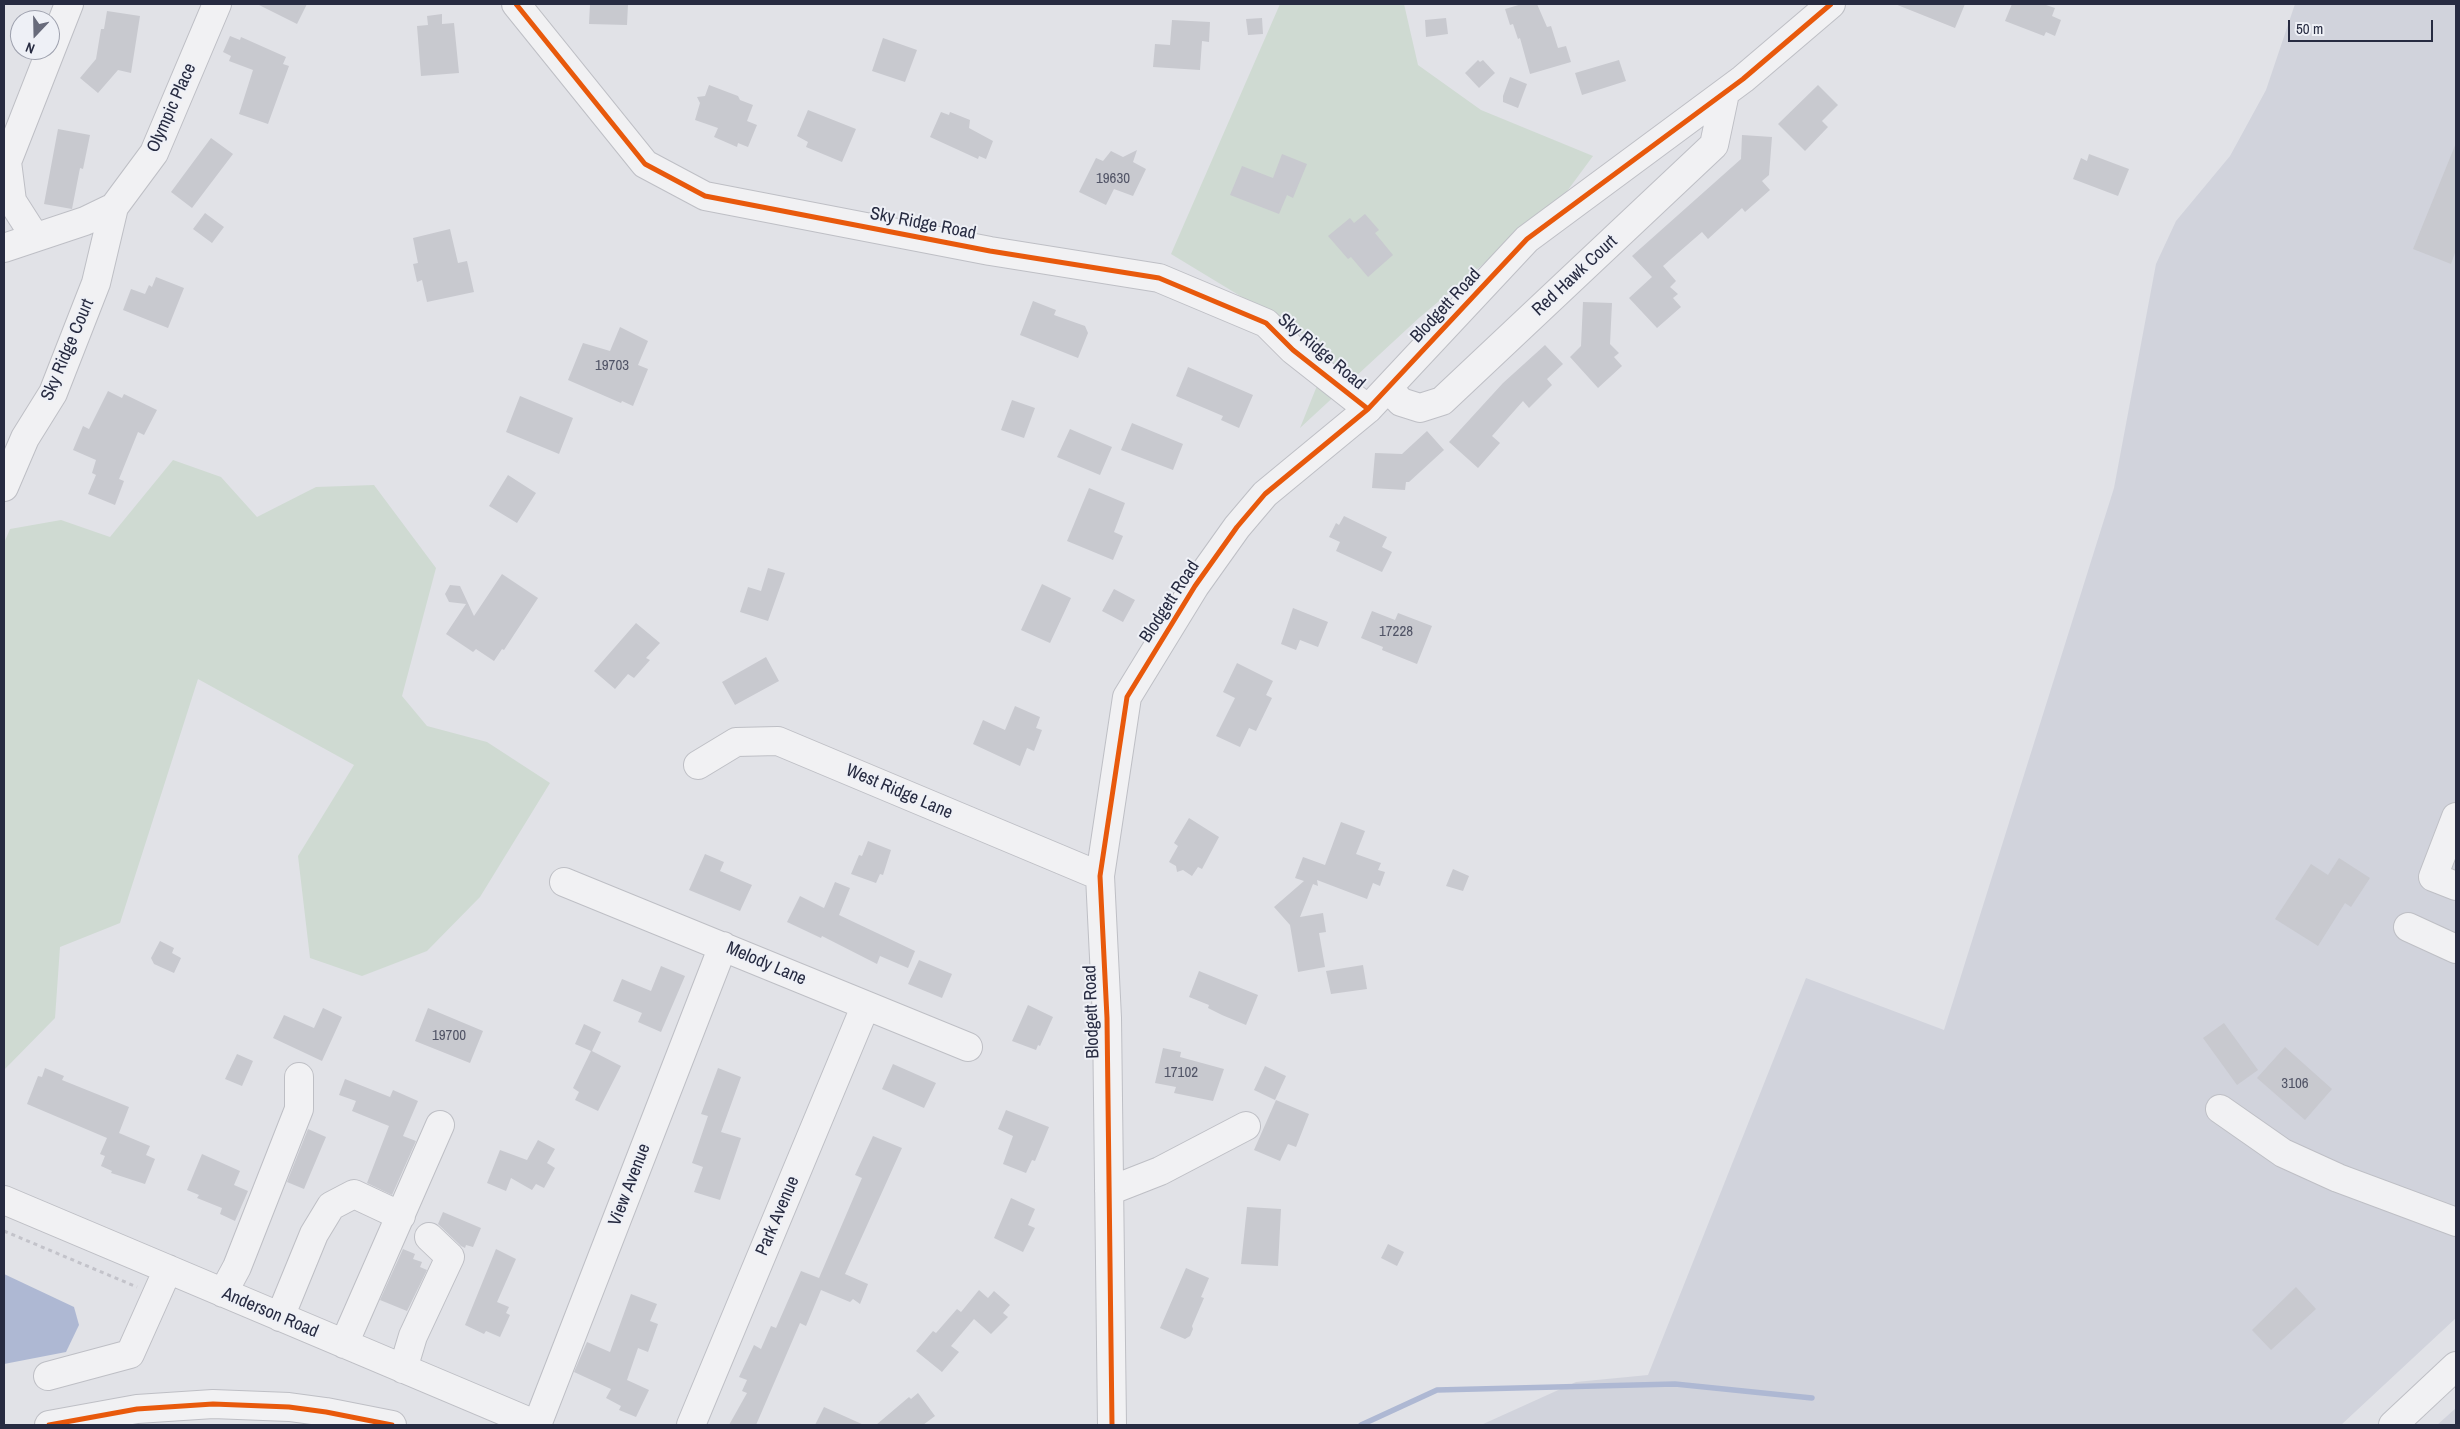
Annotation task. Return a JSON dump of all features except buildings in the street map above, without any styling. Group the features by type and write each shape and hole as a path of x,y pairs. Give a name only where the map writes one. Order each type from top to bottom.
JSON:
{"street":[{"path":"35,236 12,201 7,162 69,4"},
{"name":"Olympic Place","path":"4,248 35,236 85,221 114,207 154,153 217,4"},
{"name":"Sky Ridge Road","path":"516,4 645,164 705,196 990,251 1159,278 1266,323 1293,350 1368,410"},
{"name":"Blodgett Road","path":"1112,1425 1108,1018 1100,876 1127,697 1195,586 1237,527 1265,494 1368,410 1527,239 1725,93 1831,4"},
{"name":"Red Hawk Court","path":"1388,388 1401,402 1420,408 1442,401 1714,146 1725,93"},
{"name":"Sky Ridge Court","path":"4,487 25,438 57,384 96,282 114,207"},
{"name":"West Ridge Lane","path":"698,765 736,742 778,741 1100,876"},
{"path":"2456,817 2433,877 2456,886"},
{"name":"Melody Lane","path":"564,882 723,946 865,1007 968,1047"},
{"path":"2408,927 2456,949"},
{"name":"View Avenue","path":"537,1425 723,946"},
{"name":"Park Avenue","path":"691,1425 865,1007"},
{"path":"223,1293 237,1267 298,1110 299,1076"},
{"path":"2220,1109 2283,1153 2338,1178 2456,1222"},
{"path":"344,1344 440,1125"},
{"path":"1109,1191 1160,1171 1246,1126"},
{"path":"280,1317 314,1234 331,1206 354,1194 401,1216"},
{"name":"Anderson Road","path":"4,1200 537,1425"},
{"path":"403,1369 413,1336 450,1257 429,1237"},
{"path":"48,1376 130,1354 168,1270"},
{"path":"2392,1425 2456,1366"},
{"path":"49,1425 138,1409 213,1404 288,1407 326,1412 392,1425"}],"path":[{"path":"4,1231 156,1296"}],"shaded area":[{"path":"1280,4 1404,4 1418,65 1481,110 1593,156 1562,198 1420,317 1300,428 1331,351 1171,254"},
{"path":"2295,4 2456,4 2456,1318 2341,1425 1481,1425 1576,1382 1648,1375 1806,978 1944,1030 2114,488 2156,264 2176,221 2230,156 2266,90"},
{"path":"173,460 221,477 257,517 316,487 374,485 436,568 402,696 427,726 487,742 550,783 480,897 427,951 362,976 310,958 298,856 354,765 198,679 120,923 60,947 55,1018 4,1070 4,543 10,529 61,520 110,537"},
{"path":"2456,1408 2456,1425 2437,1425"}],"water":[{"path":"4,1274 74,1307 79,1325 66,1352 4,1364"}],"waterway":[{"path":"1361,1425 1437,1390 1675,1384 1812,1398"}],"cycle path":[{"path":"516,4 645,164 705,196 990,251 1159,278 1266,323 1293,350 1368,409"},
{"path":"1112,1425 1107,1018 1100,876 1127,697 1195,586 1237,527 1265,494 1368,409 1527,239 1743,79 1831,4"},
{"path":"49,1425 137,1409 213,1404 289,1407 392,1425"}]}
